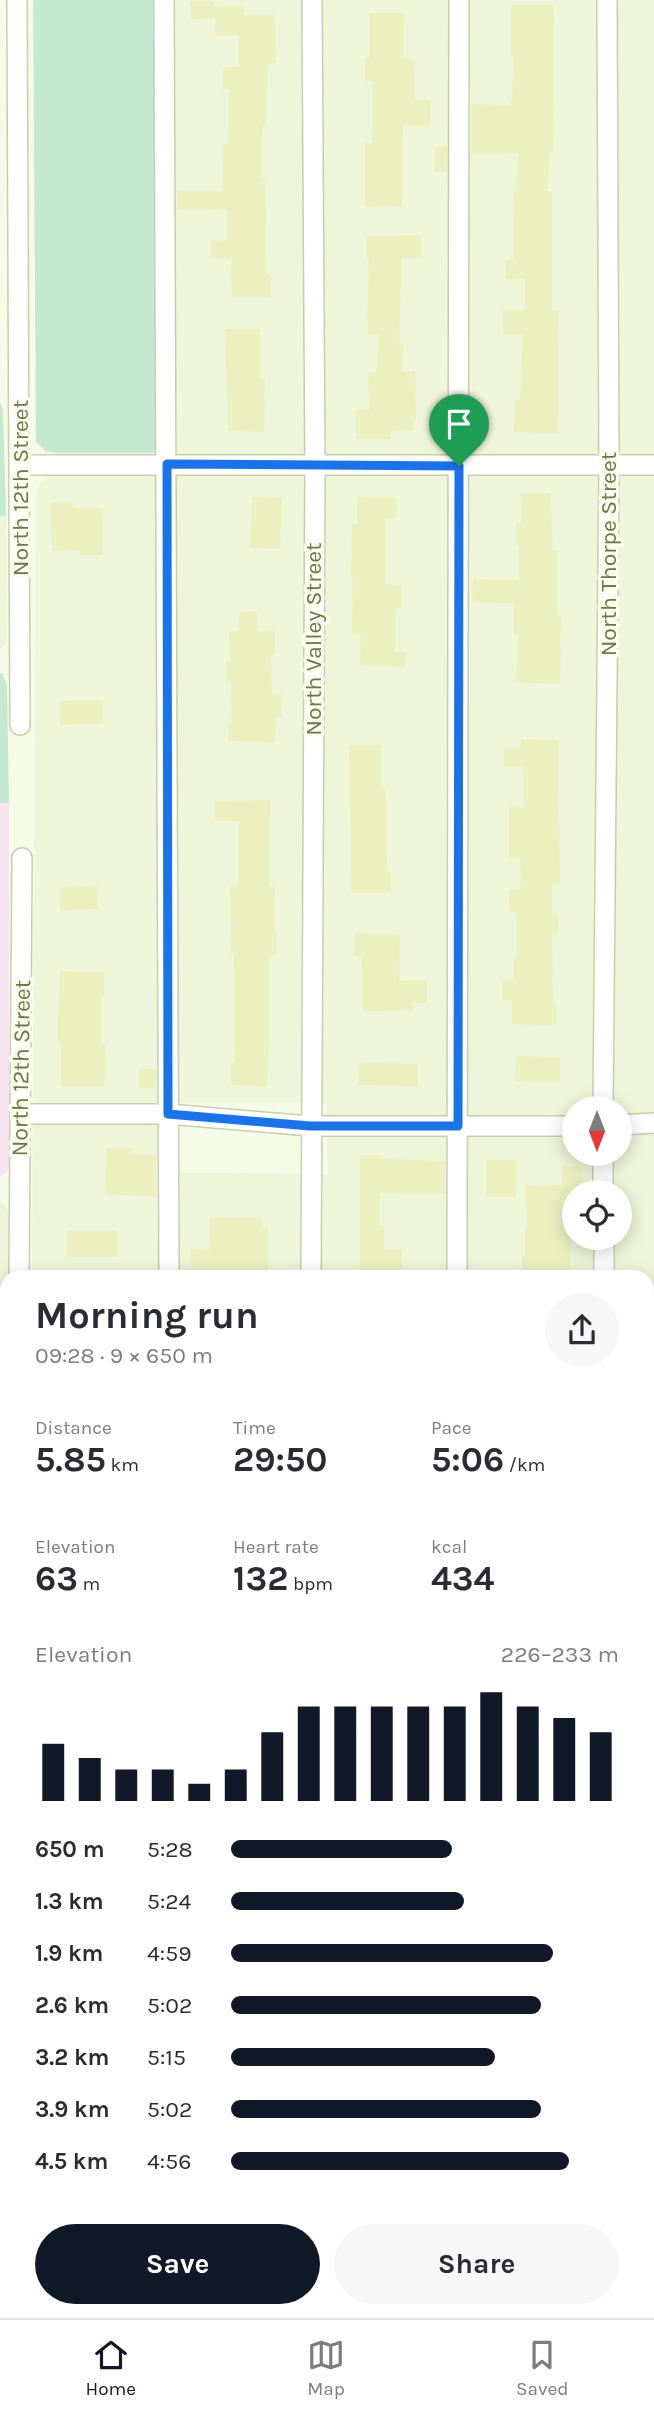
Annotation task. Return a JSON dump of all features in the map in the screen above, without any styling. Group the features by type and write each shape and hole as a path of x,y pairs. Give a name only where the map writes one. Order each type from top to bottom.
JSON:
{"street":[{"name":"North 12th Street","path":"17,0 10,382 20,465 20,725"},
{"path":"164,0 169,1270"},
{"name":"North Valley Street","path":"311,1270 315,466 312,0"},
{"path":"457,1270 459,0"},
{"name":"North Thorpe Street","path":"603,1096 609,466 607,0"},
{"path":"20,465 654,465"},
{"path":"0,660 20,661"},
{"name":"North 12th Street","path":"18,1270 10,1188 21,1114 22,858"},
{"path":"21,1114 168,1114 310,1126 562,1126"},
{"path":"632,1124 654,1123"},
{"path":"604,1250 604,1270"}],"shaded area":[{"path":"33,0 157,0 156,453 55,453 45,451 36,442"},
{"path":"172,0 654,0 654,1270 32,1270 36,497 40,483 48,477 174,475","holes":["162,1103 326,1103 328,1174 180,1173 180,1220 161,1223"]},
{"path":"0,402 3,411 6,516 0,516"},
{"path":"0,516 6,516 7,642 0,650"},
{"path":"0,673 7,684 9,803 0,803"},
{"path":"0,803 9,803 9,1170 0,1176"},
{"path":"0,1202 4,1203 8,1212 8,1270 0,1270"}],"building":[{"path":"190,1 214,1 214,7 244,6 244,15 275,15 276,63 268,63 266,126 262,126 261,178 265,178 265,274 271,274 271,297 232,297 231,259 211,258 211,240 227,241 227,209 177,210 177,191 222,191 223,145 228,145 229,90 222,89 223,67 238,67 238,35 215,36 215,18 191,19"},
{"path":"511,5 554,5 553,152 550,152 547,191 552,191 552,311 559,311 558,433 514,432 515,400 520,400 523,334 503,334 503,310 525,310 525,279 506,279 506,260 514,260 513,191 519,153 471,154 471,104 510,105 512,100 514,56 511,56"},
{"path":"370,13 404,13 403,58 415,59 414,99 430,100 430,126 403,125 402,206 365,207 365,142 372,143 373,81 365,81 365,58 370,58"},
{"path":"447,146 446,171 435,172 435,147"},
{"path":"421,235 421,258 402,259 400,311 399,343 404,343 402,372 415,371 414,430 391,431 391,439 356,439 355,410 370,410 368,373 377,372 379,334 367,334 369,259 366,259 366,236"},
{"path":"225,329 260,329 260,379 265,379 264,432 228,431"},
{"path":"550,493 553,551 557,551 557,615 561,615 560,684 516,682 518,635 514,634 514,603 472,602 473,579 519,580 516,523 522,523 521,494"},
{"path":"252,497 282,498 280,549 250,548"},
{"path":"357,497 397,498 397,518 385,518 385,584 401,585 401,607 396,607 395,652 406,652 405,667 360,665 361,634 352,634 352,524 357,524"},
{"path":"73,502 73,508 103,508 102,555 80,555 80,550 52,551 50,503"},
{"path":"257,611 258,631 275,631 275,654 271,654 272,694 281,694 282,717 276,717 275,742 228,741 229,723 232,723 231,683 227,684 226,661 230,661 229,632 239,631 239,612"},
{"path":"103,700 103,724 60,725 60,701"},
{"path":"521,739 558,740 560,884 552,884 552,914 558,914 558,934 552,935 553,1005 557,1005 556,1025 512,1024 512,1000 502,1000 502,980 514,980 514,957 517,957 516,911 509,911 509,890 521,890 520,858 509,858 509,807 524,808 523,766 504,766 504,748 521,748"},
{"path":"349,745 381,745 381,789 386,789 387,871 391,871 391,893 351,893"},
{"path":"270,800 269,887 275,887 274,933 277,933 276,955 269,955 267,1086 231,1085 231,1063 235,1063 230,886 238,886 238,821 215,821 215,801"},
{"path":"97,886 98,909 60,910 60,887"},
{"path":"355,933 400,935 399,981 427,980 427,1003 413,1003 414,1010 363,1011 362,956 354,956"},
{"path":"60,971 104,972 101,1044 106,1044 104,1086 61,1086 61,1043 58,1043"},
{"path":"516,1056 560,1057 560,1082 515,1081"},
{"path":"359,1063 418,1064 418,1086 358,1085"},
{"path":"139,1069 156,1069 156,1088 139,1088"},
{"path":"107,1148 132,1148 131,1154 156,1155 156,1197 105,1194"},
{"path":"360,1155 381,1155 381,1159 445,1161 445,1194 380,1193 379,1226 384,1226 384,1250 402,1250 401,1270 360,1270"},
{"path":"486,1160 516,1160 516,1197 486,1197"},
{"path":"562,1166 581,1166 581,1180 562,1180"},
{"path":"562,1185 562,1250 570,1250 570,1270 522,1270 527,1229 525,1186"},
{"path":"210,1218 262,1218 262,1228 268,1228 268,1270 191,1270 191,1249 209,1250"},
{"path":"67,1231 117,1231 118,1257 67,1257"}],"route":[{"path":"167,464 459,466 458,1126 310,1126 168,1114 167,464"}]}
